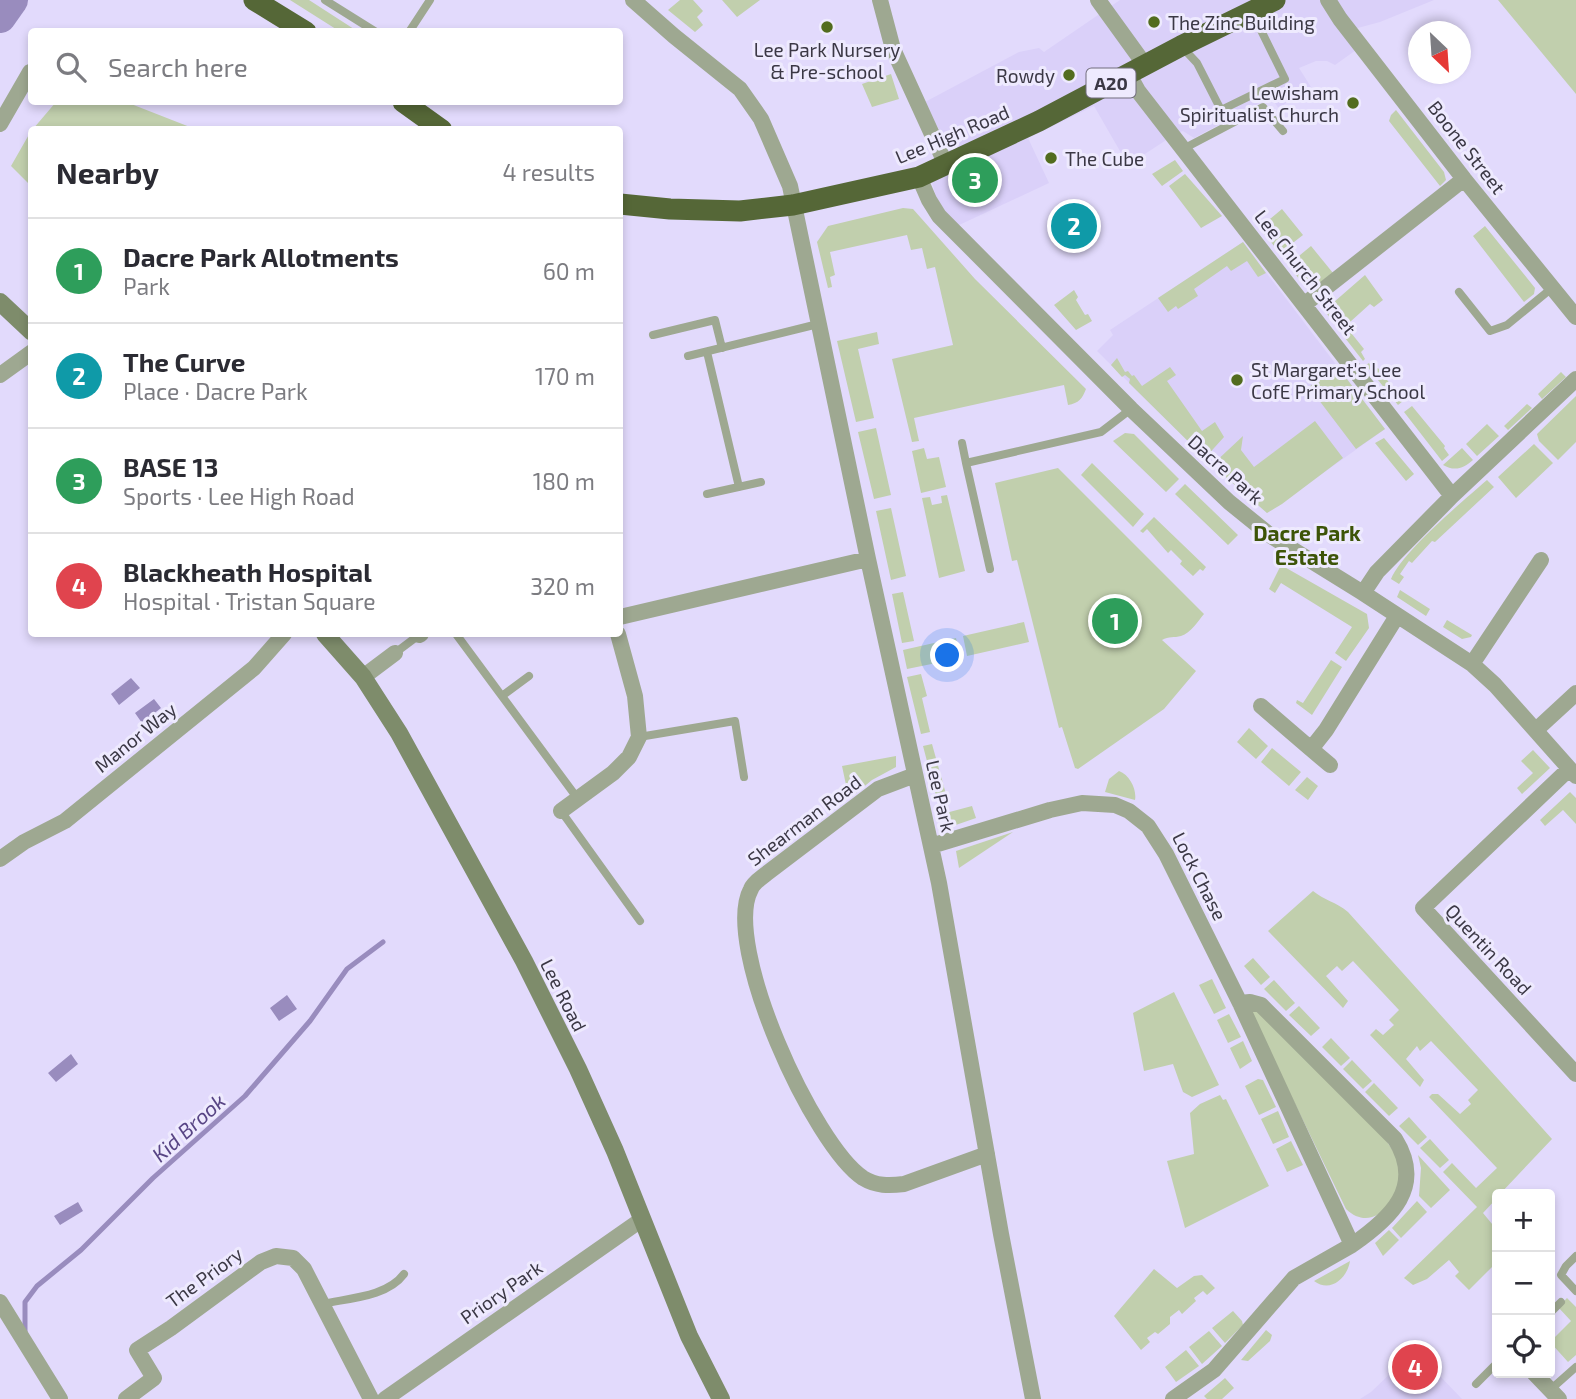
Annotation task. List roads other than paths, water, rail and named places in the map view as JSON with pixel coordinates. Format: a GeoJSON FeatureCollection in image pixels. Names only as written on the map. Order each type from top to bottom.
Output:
{"type":"FeatureCollection","features":[{"type":"Feature","properties":{"kind":"highway"},"geometry":{"type":"LineString","coordinates":[[254,0],[300,28]]}},
{"type":"Feature","properties":{"kind":"highway","name":"Lee High Road"},"geometry":{"type":"LineString","coordinates":[[623,204],[740,211],[793,205],[919,177],[1069,106],[1136,69],[1275,0]]}},
{"type":"Feature","properties":{"kind":"highway"},"geometry":{"type":"LineString","coordinates":[[407,105],[436,126]]}},
{"type":"Feature","properties":{"kind":"main road"},"geometry":{"type":"LineString","coordinates":[[0,302],[28,328]]}},
{"type":"Feature","properties":{"kind":"main road","name":"Lee Road"},"geometry":{"type":"LineString","coordinates":[[328,637],[363,677],[415,761],[528,970],[583,1080],[689,1336],[721,1399]]}},
{"type":"Feature","properties":{"kind":"street","name":"Lee Park"},"geometry":{"type":"LineString","coordinates":[[633,0],[740,89],[761,119],[790,186],[931,846],[1033,1399]]}},
{"type":"Feature","properties":{"kind":"street"},"geometry":{"type":"LineString","coordinates":[[880,0],[887,32],[901,70],[946,165]]}},
{"type":"Feature","properties":{"kind":"street","name":"Lee Church Street"},"geometry":{"type":"LineString","coordinates":[[1098,0],[1136,69],[1138,91],[1452,496]]}},
{"type":"Feature","properties":{"kind":"street","name":"Boone Street"},"geometry":{"type":"LineString","coordinates":[[1328,0],[1464,179],[1576,317]]}},
{"type":"Feature","properties":{"kind":"street"},"geometry":{"type":"LineString","coordinates":[[0,124],[28,75]]}},
{"type":"Feature","properties":{"kind":"street","name":"Dacre Park"},"geometry":{"type":"LineString","coordinates":[[919,177],[939,216],[1194,470],[1271,536],[1472,664],[1573,772]]}},
{"type":"Feature","properties":{"kind":"street"},"geometry":{"type":"LineString","coordinates":[[1305,304],[1464,179]]}},
{"type":"Feature","properties":{"kind":"street"},"geometry":{"type":"LineString","coordinates":[[0,375],[28,355]]}},
{"type":"Feature","properties":{"kind":"street"},"geometry":{"type":"LineString","coordinates":[[1363,593],[1377,572],[1452,496],[1576,379]]}},
{"type":"Feature","properties":{"kind":"street"},"geometry":{"type":"LineString","coordinates":[[623,616],[868,559]]}},
{"type":"Feature","properties":{"kind":"street"},"geometry":{"type":"LineString","coordinates":[[1472,664],[1541,560]]}},
{"type":"Feature","properties":{"kind":"street"},"geometry":{"type":"LineString","coordinates":[[1311,749],[1326,730],[1397,616]]}},
{"type":"Feature","properties":{"kind":"street","name":"Manor Way"},"geometry":{"type":"LineString","coordinates":[[0,859],[24,842],[65,821],[254,668],[281,637]]}},
{"type":"Feature","properties":{"kind":"street"},"geometry":{"type":"LineString","coordinates":[[561,811],[613,773],[629,757],[639,737],[635,696],[619,637]]}},
{"type":"Feature","properties":{"kind":"street"},"geometry":{"type":"LineString","coordinates":[[363,677],[395,653]]}},
{"type":"Feature","properties":{"kind":"street"},"geometry":{"type":"LineString","coordinates":[[1535,730],[1576,693]]}},
{"type":"Feature","properties":{"kind":"street"},"geometry":{"type":"LineString","coordinates":[[1261,706],[1330,765]]}},
{"type":"Feature","properties":{"kind":"street","name":"Quentin Road"},"geometry":{"type":"LineString","coordinates":[[1573,772],[1423,908],[1576,1074]]}},
{"type":"Feature","properties":{"kind":"street","name":"Shearman Road"},"geometry":{"type":"LineString","coordinates":[[915,775],[878,789],[751,888],[746,908],[749,951],[755,982],[796,1084],[854,1171],[877,1184],[890,1186],[904,1184],[987,1154]]}},
{"type":"Feature","properties":{"kind":"street","name":"Lock Chase"},"geometry":{"type":"LineString","coordinates":[[931,846],[1082,803],[1108,803],[1129,811],[1156,836],[1240,1003],[1352,1245]]}},
{"type":"Feature","properties":{"kind":"street"},"geometry":{"type":"LineString","coordinates":[[1173,1399],[1214,1370],[1294,1278],[1368,1234],[1400,1202],[1407,1183],[1408,1171],[1395,1139],[1261,1005],[1240,1003]]}},
{"type":"Feature","properties":{"kind":"street","name":"Priory Park"},"geometry":{"type":"LineString","coordinates":[[385,1399],[641,1220]]}},
{"type":"Feature","properties":{"kind":"street","name":"The Priory"},"geometry":{"type":"LineString","coordinates":[[126,1399],[154,1378],[136,1350],[171,1328],[261,1262],[276,1256],[293,1258],[304,1269],[371,1399]]}},
{"type":"Feature","properties":{"kind":"street"},"geometry":{"type":"LineString","coordinates":[[0,1302],[60,1399]]}},
{"type":"Feature","properties":{"kind":"street"},"geometry":{"type":"LineString","coordinates":[[1539,1378],[1554,1395]]}},
{"type":"Feature","properties":{"kind":"lane"},"geometry":{"type":"LineString","coordinates":[[325,0],[370,28]]}},
{"type":"Feature","properties":{"kind":"lane"},"geometry":{"type":"LineString","coordinates":[[412,28],[430,0]]}},
{"type":"Feature","properties":{"kind":"lane"},"geometry":{"type":"LineString","coordinates":[[1181,46],[1197,62],[1221,110],[1285,79],[1251,11]]}},
{"type":"Feature","properties":{"kind":"lane"},"geometry":{"type":"LineString","coordinates":[[1183,149],[1264,107],[1283,131]]}},
{"type":"Feature","properties":{"kind":"lane"},"geometry":{"type":"LineString","coordinates":[[1459,292],[1490,331],[1507,325],[1552,288]]}},
{"type":"Feature","properties":{"kind":"lane"},"geometry":{"type":"LineString","coordinates":[[653,335],[715,320],[722,348]]}},
{"type":"Feature","properties":{"kind":"lane"},"geometry":{"type":"LineString","coordinates":[[688,356],[818,324]]}},
{"type":"Feature","properties":{"kind":"lane"},"geometry":{"type":"LineString","coordinates":[[707,352],[739,486]]}},
{"type":"Feature","properties":{"kind":"lane"},"geometry":{"type":"LineString","coordinates":[[966,463],[1101,432],[1132,409]]}},
{"type":"Feature","properties":{"kind":"lane"},"geometry":{"type":"LineString","coordinates":[[962,443],[990,569]]}},
{"type":"Feature","properties":{"kind":"lane"},"geometry":{"type":"LineString","coordinates":[[707,494],[761,482]]}},
{"type":"Feature","properties":{"kind":"lane"},"geometry":{"type":"LineString","coordinates":[[395,653],[416,637]]}},
{"type":"Feature","properties":{"kind":"lane"},"geometry":{"type":"LineString","coordinates":[[458,637],[578,799]]}},
{"type":"Feature","properties":{"kind":"lane"},"geometry":{"type":"LineString","coordinates":[[502,696],[529,676]]}},
{"type":"Feature","properties":{"kind":"lane"},"geometry":{"type":"LineString","coordinates":[[639,737],[735,721],[744,777]]}},
{"type":"Feature","properties":{"kind":"lane"},"geometry":{"type":"LineString","coordinates":[[561,811],[640,921]]}},
{"type":"Feature","properties":{"kind":"lane"},"geometry":{"type":"LineString","coordinates":[[1576,1256],[1561,1275],[1576,1291]]}},
{"type":"Feature","properties":{"kind":"lane"},"geometry":{"type":"LineString","coordinates":[[322,1304],[386,1290],[397,1284],[404,1274]]}},
{"type":"Feature","properties":{"kind":"lane"},"geometry":{"type":"LineString","coordinates":[[1555,1307],[1561,1302]]}},
{"type":"Feature","properties":{"kind":"lane"},"geometry":{"type":"LineString","coordinates":[[1554,1395],[1576,1367]]}},
{"type":"Feature","properties":{"kind":"lane"},"geometry":{"type":"LineString","coordinates":[[1476,1384],[1492,1368]]}},
{"type":"Feature","properties":{"kind":"waterway"},"geometry":{"type":"LineString","coordinates":[[0,17],[12,0]]}},
{"type":"Feature","properties":{"kind":"waterway","name":"Kid Brook"},"geometry":{"type":"LineString","coordinates":[[25,1334],[25,1302],[37,1286],[81,1250],[153,1178],[245,1096],[310,1021],[347,969],[383,942]]}},
{"type":"Feature","properties":{"kind":"place","name":"The Zinc Building"},"geometry":{"type":"Point","coordinates":[1154,22]}},
{"type":"Feature","properties":{"kind":"place","name":"Lee Park Nursery & Pre-school"},"geometry":{"type":"Point","coordinates":[827,27]}},
{"type":"Feature","properties":{"kind":"place","name":"Rowdy"},"geometry":{"type":"Point","coordinates":[1069,75]}},
{"type":"Feature","properties":{"kind":"place","name":"Lewisham Spiritualist Church"},"geometry":{"type":"Point","coordinates":[1353,103]}},
{"type":"Feature","properties":{"kind":"place","name":"The Cube"},"geometry":{"type":"Point","coordinates":[1051,158]}},
{"type":"Feature","properties":{"kind":"place","name":"BASE 13"},"geometry":{"type":"Point","coordinates":[975,180]}},
{"type":"Feature","properties":{"kind":"place","name":"The Curve"},"geometry":{"type":"Point","coordinates":[1074,226]}},
{"type":"Feature","properties":{"kind":"place","name":"St Margaret's Lee CofE Primary School"},"geometry":{"type":"Point","coordinates":[1237,380]}},
{"type":"Feature","properties":{"kind":"place","name":"Dacre Park Allotments"},"geometry":{"type":"Point","coordinates":[1115,621]}},
{"type":"Feature","properties":{"kind":"place","name":"Blackheath Hospital"},"geometry":{"type":"Point","coordinates":[1415,1367]}},
{"type":"Feature","properties":{"kind":"district","name":"Dacre Park Estate"},"geometry":{"type":"Point","coordinates":[1307,544]}}]}
